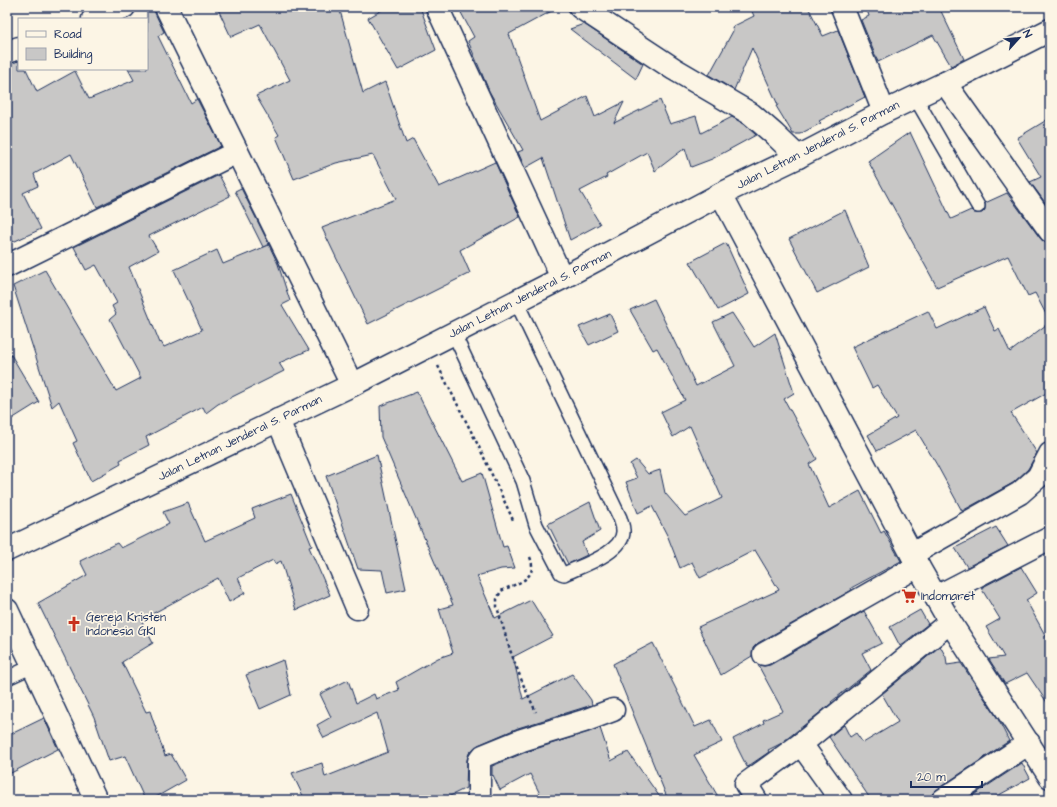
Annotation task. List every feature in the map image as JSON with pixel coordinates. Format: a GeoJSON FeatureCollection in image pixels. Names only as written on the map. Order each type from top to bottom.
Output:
{"type":"FeatureCollection","features":[{"type":"Feature","properties":{"kind":"street"},"geometry":{"type":"LineString","coordinates":[[96,18],[124,7]]}},
{"type":"Feature","properties":{"kind":"street"},"geometry":{"type":"LineString","coordinates":[[166,7],[352,385]]}},
{"type":"Feature","properties":{"kind":"street"},"geometry":{"type":"LineString","coordinates":[[437,7],[562,278]]}},
{"type":"Feature","properties":{"kind":"street"},"geometry":{"type":"LineString","coordinates":[[580,7],[674,69],[751,114],[798,158]]}},
{"type":"Feature","properties":{"kind":"street"},"geometry":{"type":"LineString","coordinates":[[842,7],[884,112]]}},
{"type":"Feature","properties":{"kind":"street","name":"Jalan Letnan Jenderal S. Parman"},"geometry":{"type":"LineString","coordinates":[[7,550],[352,385],[454,334],[721,194],[798,158],[884,112],[1050,30]]}},
{"type":"Feature","properties":{"kind":"street"},"geometry":{"type":"LineString","coordinates":[[7,52],[18,48]]}},
{"type":"Feature","properties":{"kind":"street"},"geometry":{"type":"LineString","coordinates":[[945,83],[1050,231]]}},
{"type":"Feature","properties":{"kind":"street"},"geometry":{"type":"LineString","coordinates":[[8,264],[237,152]]}},
{"type":"Feature","properties":{"kind":"street"},"geometry":{"type":"LineString","coordinates":[[721,194],[915,560],[950,622],[1050,777]]}},
{"type":"Feature","properties":{"kind":"street"},"geometry":{"type":"LineString","coordinates":[[278,420],[357,608]]}},
{"type":"Feature","properties":{"kind":"street"},"geometry":{"type":"LineString","coordinates":[[764,654],[1020,493],[1038,477],[1050,454]]}},
{"type":"Feature","properties":{"kind":"street"},"geometry":{"type":"LineString","coordinates":[[936,597],[1050,538]]}},
{"type":"Feature","properties":{"kind":"street"},"geometry":{"type":"LineString","coordinates":[[7,610],[96,800]]}},
{"type":"Feature","properties":{"kind":"street"},"geometry":{"type":"LineString","coordinates":[[756,800],[746,784],[801,744],[950,622]]}},
{"type":"Feature","properties":{"kind":"street"},"geometry":{"type":"LineString","coordinates":[[479,800],[479,761],[483,756],[613,710]]}},
{"type":"Feature","properties":{"kind":"street"},"geometry":{"type":"LineString","coordinates":[[943,800],[1029,743]]}},
{"type":"Feature","properties":{"kind":"street"},"geometry":{"type":"LineString","coordinates":[[801,744],[841,800]]}},
{"type":"Feature","properties":{"kind":"lane"},"geometry":{"type":"LineString","coordinates":[[915,97],[978,206]]}},
{"type":"Feature","properties":{"kind":"lane"},"geometry":{"type":"LineString","coordinates":[[454,334],[523,481],[536,525],[561,573],[564,574],[602,556],[615,549],[622,538],[623,530],[620,518],[516,301]]}},
{"type":"Feature","properties":{"kind":"lane"},"geometry":{"type":"LineString","coordinates":[[7,678],[33,666]]}},
{"type":"Feature","properties":{"kind":"path"},"geometry":{"type":"LineString","coordinates":[[428,346],[480,449],[514,523]]}},
{"type":"Feature","properties":{"kind":"path"},"geometry":{"type":"LineString","coordinates":[[529,555],[532,562],[531,572],[527,579],[500,592],[497,599],[497,607],[510,650],[523,684],[545,733]]}},
{"type":"Feature","properties":{"kind":"building"},"geometry":{"type":"Polygon","coordinates":[[[147,7],[154,7],[155,13],[164,32],[158,36],[191,103],[197,99],[221,146],[97,207],[71,154],[34,174],[38,186],[23,193],[41,229],[13,242],[7,230],[7,64],[18,61],[18,70],[26,70],[37,92],[75,71],[89,99],[134,80],[129,70],[148,70],[147,7]]]}},
{"type":"Feature","properties":{"kind":"building"},"geometry":{"type":"Polygon","coordinates":[[[217,7],[339,7],[363,93],[385,82],[406,143],[413,139],[439,187],[495,162],[520,217],[460,250],[470,273],[368,324],[322,228],[396,199],[373,155],[336,163],[294,179],[276,137],[279,135],[256,96],[290,80],[260,24],[231,37],[217,7]]]}},
{"type":"Feature","properties":{"kind":"building"},"geometry":{"type":"Polygon","coordinates":[[[387,7],[420,7],[436,50],[398,70],[368,18],[387,7]]]}},
{"type":"Feature","properties":{"kind":"building"},"geometry":{"type":"Polygon","coordinates":[[[458,7],[559,7],[509,34],[540,121],[587,96],[595,117],[624,102],[614,123],[660,100],[670,124],[696,116],[701,133],[732,117],[744,124],[756,135],[712,159],[691,167],[685,148],[655,171],[647,152],[606,175],[607,177],[580,191],[600,224],[570,240],[543,158],[525,168],[518,152],[523,150],[489,91],[468,41],[474,37],[458,7]]]}},
{"type":"Feature","properties":{"kind":"building"},"geometry":{"type":"Polygon","coordinates":[[[750,7],[808,7],[823,36],[838,30],[865,97],[819,121],[821,123],[800,134],[793,134],[776,106],[778,105],[752,48],[734,90],[709,75],[733,31],[732,27],[754,16],[750,7]]]}},
{"type":"Feature","properties":{"kind":"building"},"geometry":{"type":"Polygon","coordinates":[[[866,7],[939,7],[964,59],[951,66],[933,35],[878,62],[861,20],[869,16],[866,7]]]}},
{"type":"Feature","properties":{"kind":"building"},"geometry":{"type":"Polygon","coordinates":[[[584,24],[643,64],[636,79],[570,29],[584,24]]]}},
{"type":"Feature","properties":{"kind":"building"},"geometry":{"type":"Polygon","coordinates":[[[1050,118],[1050,209],[1030,182],[1041,177],[1017,138],[1050,118]]]}},
{"type":"Feature","properties":{"kind":"building"},"geometry":{"type":"Polygon","coordinates":[[[910,132],[951,219],[971,210],[974,213],[982,213],[985,210],[985,203],[1007,193],[1040,238],[1044,242],[1050,243],[1050,322],[1035,293],[1028,296],[1008,256],[937,287],[868,161],[910,132]]]}},
{"type":"Feature","properties":{"kind":"building"},"geometry":{"type":"Polygon","coordinates":[[[219,175],[230,196],[149,236],[158,251],[129,267],[160,343],[161,342],[164,347],[202,330],[174,270],[217,250],[223,264],[269,245],[278,264],[290,301],[282,305],[309,350],[279,363],[284,371],[218,404],[206,413],[203,407],[146,437],[149,445],[120,460],[121,464],[91,481],[73,443],[77,441],[59,401],[52,407],[13,286],[45,270],[116,391],[141,378],[110,319],[116,314],[112,306],[117,303],[96,265],[86,270],[74,247],[219,175]]]}},
{"type":"Feature","properties":{"kind":"building"},"geometry":{"type":"Polygon","coordinates":[[[241,188],[269,244],[263,247],[235,191],[241,188]]]}},
{"type":"Feature","properties":{"kind":"building"},"geometry":{"type":"Polygon","coordinates":[[[845,210],[869,267],[817,293],[789,239],[845,210]]]}},
{"type":"Feature","properties":{"kind":"building"},"geometry":{"type":"Polygon","coordinates":[[[726,243],[749,294],[718,310],[690,262],[726,243]]]}},
{"type":"Feature","properties":{"kind":"building"},"geometry":{"type":"Polygon","coordinates":[[[654,299],[696,386],[735,366],[713,322],[732,313],[754,347],[775,333],[794,393],[784,399],[817,459],[809,464],[829,508],[860,491],[881,533],[884,531],[901,561],[851,588],[852,590],[758,643],[753,648],[752,656],[721,675],[698,627],[779,590],[755,550],[700,578],[692,562],[680,568],[668,537],[652,506],[638,513],[626,482],[637,478],[630,464],[636,460],[648,474],[660,470],[665,493],[685,516],[722,498],[690,426],[673,437],[661,412],[685,400],[657,348],[653,350],[630,310],[654,299]]]}},
{"type":"Feature","properties":{"kind":"building"},"geometry":{"type":"Polygon","coordinates":[[[984,307],[995,331],[999,329],[1010,352],[1050,322],[1050,391],[1011,413],[1037,453],[1028,469],[1013,483],[962,511],[916,430],[877,451],[868,435],[897,418],[877,385],[872,388],[852,347],[928,311],[937,329],[984,307]]]}},
{"type":"Feature","properties":{"kind":"building"},"geometry":{"type":"Polygon","coordinates":[[[610,314],[618,331],[589,345],[579,327],[610,314]]]}},
{"type":"Feature","properties":{"kind":"building"},"geometry":{"type":"Polygon","coordinates":[[[7,348],[39,402],[7,422],[7,348]]]}},
{"type":"Feature","properties":{"kind":"building"},"geometry":{"type":"Polygon","coordinates":[[[417,392],[462,481],[482,473],[503,547],[507,546],[515,568],[501,569],[477,576],[495,618],[531,600],[553,636],[513,657],[523,699],[572,674],[591,700],[592,705],[518,728],[478,745],[469,753],[467,760],[466,788],[442,800],[305,800],[292,773],[322,763],[325,777],[388,752],[377,713],[324,738],[317,725],[331,717],[320,694],[348,680],[356,703],[374,694],[376,699],[399,690],[396,682],[438,658],[453,653],[439,609],[453,605],[381,437],[380,406],[417,392]]]}},
{"type":"Feature","properties":{"kind":"building"},"geometry":{"type":"Polygon","coordinates":[[[377,455],[406,589],[387,593],[382,570],[358,569],[326,476],[377,455]]]}},
{"type":"Feature","properties":{"kind":"building"},"geometry":{"type":"Polygon","coordinates":[[[291,494],[312,546],[309,547],[330,595],[296,610],[281,561],[275,564],[273,560],[238,578],[245,593],[229,602],[218,578],[141,620],[153,643],[122,662],[146,712],[150,711],[165,756],[171,754],[186,780],[151,800],[145,800],[125,756],[109,761],[94,717],[38,603],[87,575],[80,561],[117,543],[121,548],[169,524],[163,512],[188,503],[205,541],[255,518],[252,509],[291,494]]]}},
{"type":"Feature","properties":{"kind":"building"},"geometry":{"type":"Polygon","coordinates":[[[590,502],[600,531],[582,542],[587,555],[568,564],[548,524],[590,502]]]}},
{"type":"Feature","properties":{"kind":"building"},"geometry":{"type":"Polygon","coordinates":[[[996,527],[1008,546],[967,567],[955,548],[996,527]]]}},
{"type":"Feature","properties":{"kind":"building"},"geometry":{"type":"Polygon","coordinates":[[[1021,567],[1037,593],[1026,600],[1050,644],[1050,707],[1027,673],[1005,684],[989,659],[1004,657],[986,627],[1000,619],[981,588],[1021,567]]]}},
{"type":"Feature","properties":{"kind":"building"},"geometry":{"type":"Polygon","coordinates":[[[920,610],[928,624],[900,646],[890,627],[920,610]]]}},
{"type":"Feature","properties":{"kind":"building"},"geometry":{"type":"Polygon","coordinates":[[[864,611],[882,643],[862,653],[871,670],[793,734],[780,744],[768,750],[769,752],[747,767],[733,739],[764,723],[763,720],[783,711],[758,665],[770,665],[864,611]]]}},
{"type":"Feature","properties":{"kind":"building"},"geometry":{"type":"Polygon","coordinates":[[[653,643],[695,727],[711,720],[722,742],[694,755],[720,800],[668,800],[613,664],[653,643]]]}},
{"type":"Feature","properties":{"kind":"building"},"geometry":{"type":"Polygon","coordinates":[[[940,646],[946,657],[947,665],[961,663],[998,719],[1009,741],[936,790],[932,794],[931,800],[871,800],[829,737],[844,725],[850,737],[856,733],[863,743],[898,722],[882,694],[913,670],[940,646]]]}},
{"type":"Feature","properties":{"kind":"building"},"geometry":{"type":"Polygon","coordinates":[[[283,660],[291,695],[260,709],[246,675],[283,660]]]}},
{"type":"Feature","properties":{"kind":"building"},"geometry":{"type":"Polygon","coordinates":[[[44,718],[58,749],[7,775],[7,736],[44,718]]]}},
{"type":"Feature","properties":{"kind":"building"},"geometry":{"type":"Polygon","coordinates":[[[600,728],[611,761],[628,752],[662,800],[631,800],[627,792],[612,800],[543,800],[530,774],[500,790],[493,775],[492,776],[492,766],[526,752],[600,728]]]}},
{"type":"Feature","properties":{"kind":"building"},"geometry":{"type":"Polygon","coordinates":[[[1022,763],[1030,778],[990,800],[966,800],[1022,763]]]}},
{"type":"Feature","properties":{"kind":"place","name":"Indomaret"},"geometry":{"type":"Point","coordinates":[909,596]}},
{"type":"Feature","properties":{"kind":"place","name":"Gereja Kristen Indonesia GKI"},"geometry":{"type":"Point","coordinates":[74,624]}}]}
